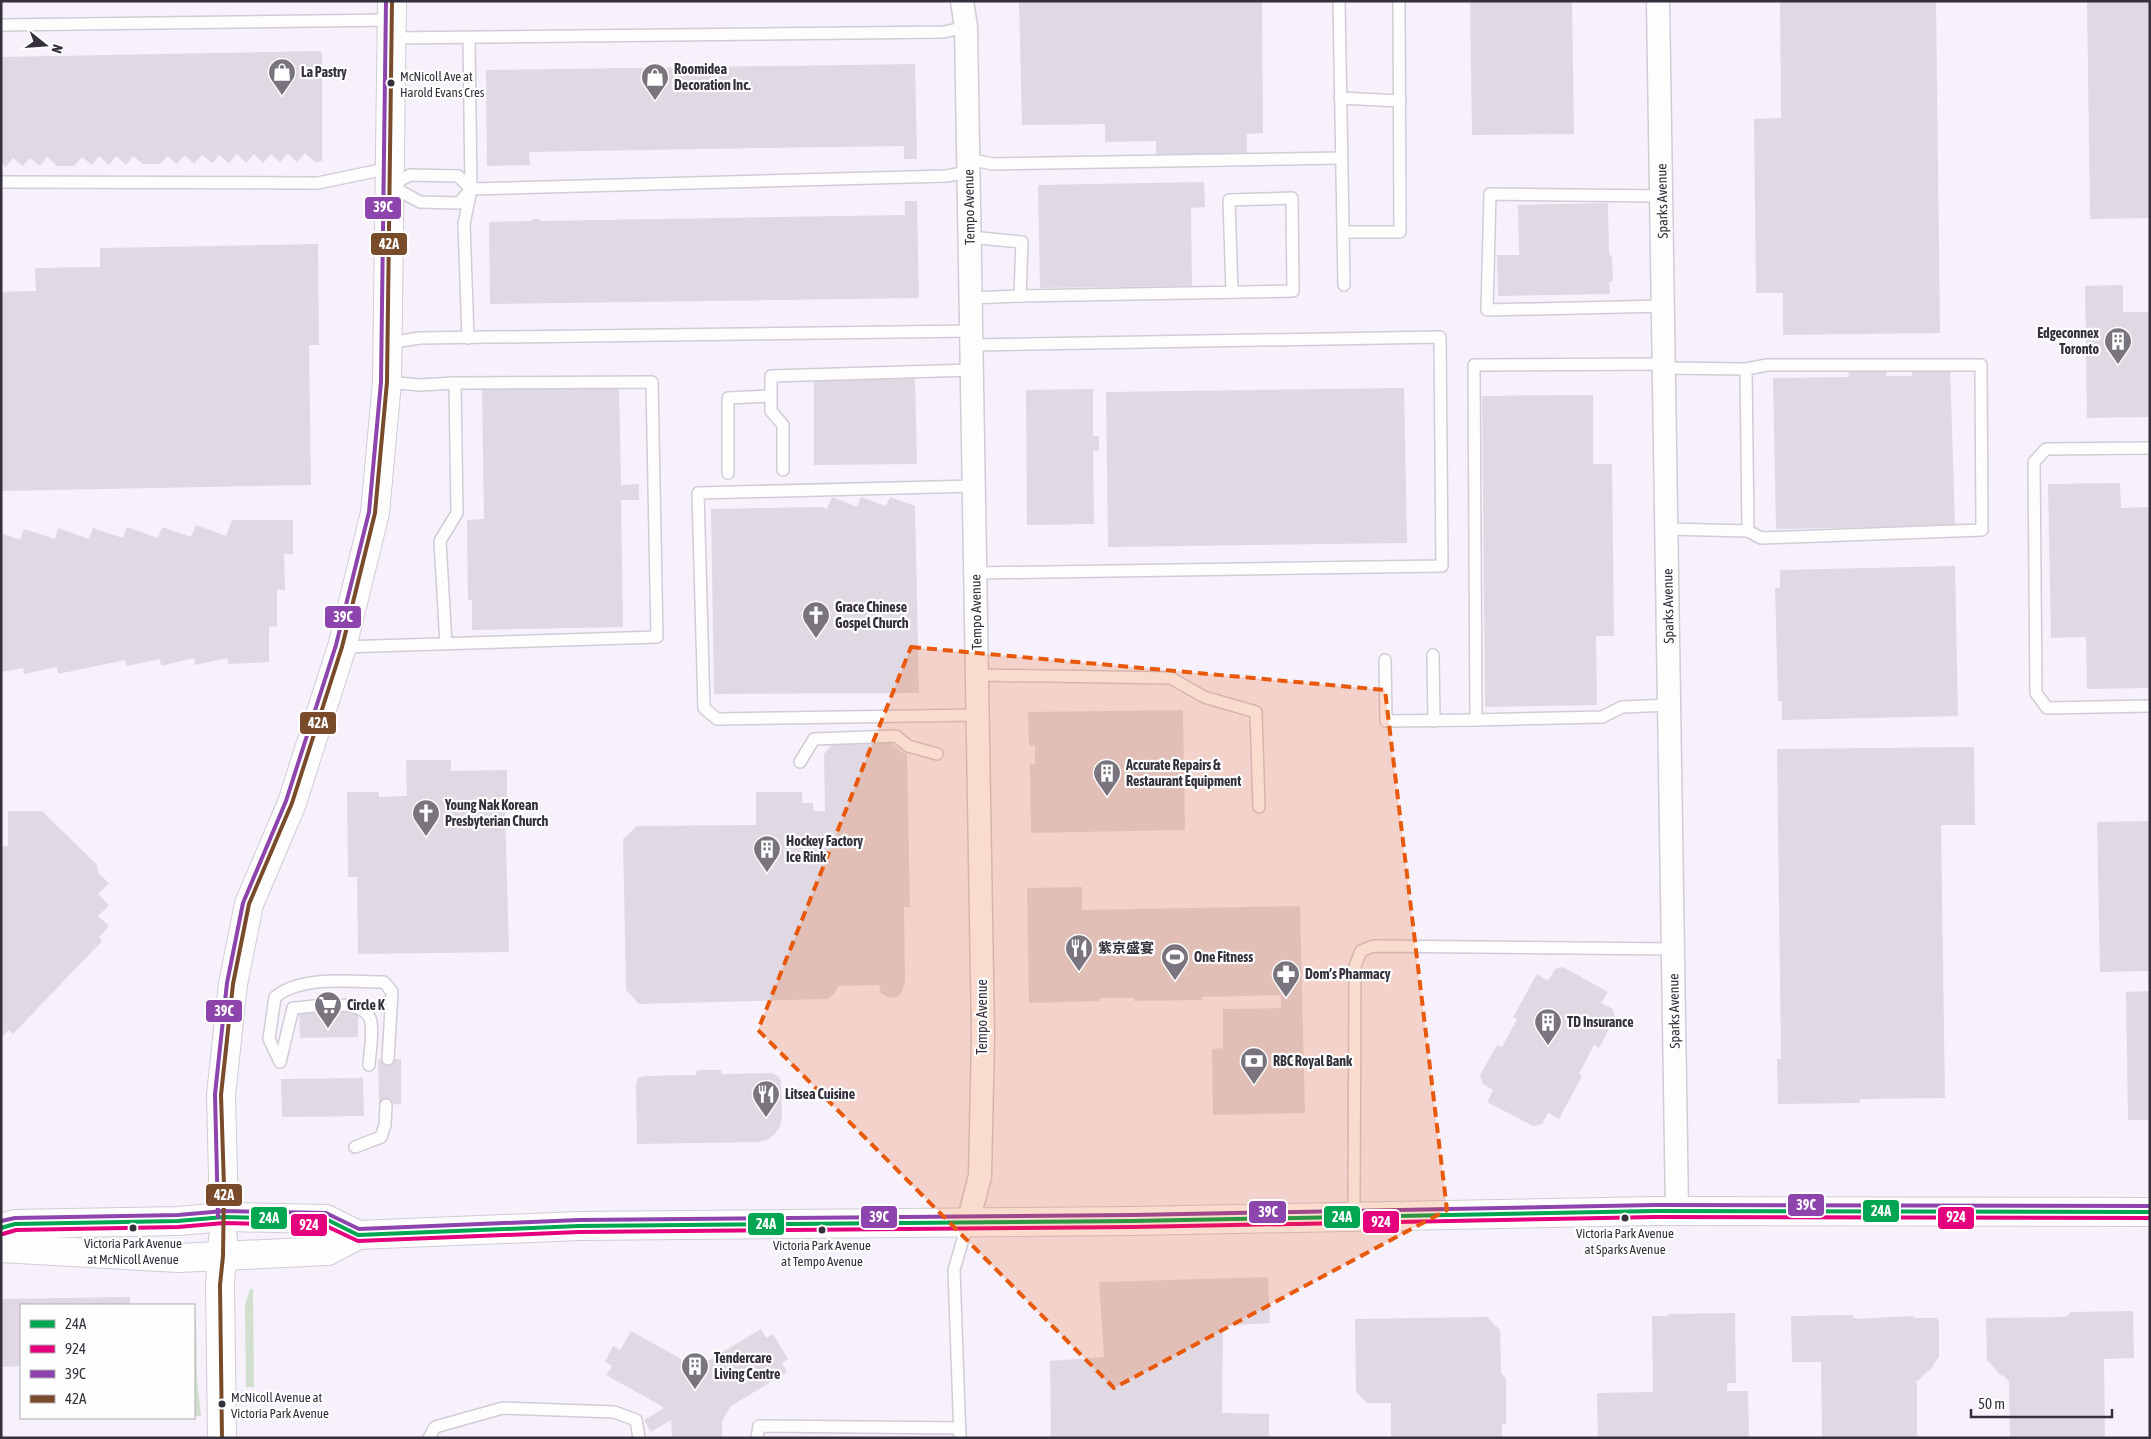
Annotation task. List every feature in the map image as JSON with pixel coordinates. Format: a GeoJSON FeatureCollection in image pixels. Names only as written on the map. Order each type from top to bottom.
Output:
{"type":"FeatureCollection","features":[{"type":"Feature","properties":{"kind":"main road"},"geometry":{"type":"LineString","coordinates":[[222,1438],[220,1286],[224,1216],[220,1095],[233,984],[249,904],[292,803],[342,647],[375,513],[387,382],[392,20]]}},
{"type":"Feature","properties":{"kind":"main road"},"geometry":{"type":"LineString","coordinates":[[1,1248],[178,1258],[328,1251],[358,1235],[579,1226],[1354,1217],[1677,1211],[2150,1212]]}},
{"type":"Feature","properties":{"kind":"main road"},"geometry":{"type":"LineString","coordinates":[[1,1228],[15,1224],[178,1221],[224,1216],[326,1218],[358,1235]]}},
{"type":"Feature","properties":{"kind":"street","name":"Tempo Avenue"},"geometry":{"type":"LineString","coordinates":[[962,1],[966,28],[983,1036],[980,1176],[968,1222]]}},
{"type":"Feature","properties":{"kind":"street","name":"Sparks Avenue"},"geometry":{"type":"LineString","coordinates":[[1658,1],[1664,366],[1676,529],[1670,705],[1677,1211]]}},
{"type":"Feature","properties":{"kind":"lane"},"geometry":{"type":"LineString","coordinates":[[1339,1],[1344,284]]}},
{"type":"Feature","properties":{"kind":"lane"},"geometry":{"type":"LineString","coordinates":[[1343,232],[1400,232],[1400,1]]}},
{"type":"Feature","properties":{"kind":"lane"},"geometry":{"type":"LineString","coordinates":[[1,25],[392,20],[469,38],[944,32],[966,28]]}},
{"type":"Feature","properties":{"kind":"lane"},"geometry":{"type":"LineString","coordinates":[[468,338],[464,224],[471,189],[469,38]]}},
{"type":"Feature","properties":{"kind":"lane"},"geometry":{"type":"LineString","coordinates":[[1340,98],[1400,101]]}},
{"type":"Feature","properties":{"kind":"lane"},"geometry":{"type":"LineString","coordinates":[[1,182],[318,184],[410,175],[458,176],[471,189],[946,176],[968,165],[993,164],[1341,158]]}},
{"type":"Feature","properties":{"kind":"lane"},"geometry":{"type":"LineString","coordinates":[[390,177],[420,202],[459,203],[471,189]]}},
{"type":"Feature","properties":{"kind":"lane"},"geometry":{"type":"LineString","coordinates":[[1662,196],[1490,194],[1487,310],[1663,306]]}},
{"type":"Feature","properties":{"kind":"lane"},"geometry":{"type":"LineString","coordinates":[[970,298],[1293,291],[1292,198],[1229,200],[1232,292]]}},
{"type":"Feature","properties":{"kind":"lane"},"geometry":{"type":"LineString","coordinates":[[969,237],[1022,242],[1020,296]]}},
{"type":"Feature","properties":{"kind":"lane"},"geometry":{"type":"LineString","coordinates":[[388,343],[420,338],[1440,337],[1442,566],[975,573]]}},
{"type":"Feature","properties":{"kind":"lane"},"geometry":{"type":"LineString","coordinates":[[1476,720],[1474,365],[1664,366],[1746,369],[1767,366],[1981,365],[1982,530],[1761,538],[1748,531],[1676,529]]}},
{"type":"Feature","properties":{"kind":"lane"},"geometry":{"type":"LineString","coordinates":[[1746,369],[1748,531]]}},
{"type":"Feature","properties":{"kind":"lane"},"geometry":{"type":"LineString","coordinates":[[784,470],[783,426],[771,411],[771,376],[972,370]]}},
{"type":"Feature","properties":{"kind":"lane"},"geometry":{"type":"LineString","coordinates":[[342,647],[657,637],[652,382],[455,383],[420,386],[387,382]]}},
{"type":"Feature","properties":{"kind":"lane"},"geometry":{"type":"LineString","coordinates":[[446,644],[440,541],[457,513],[455,383]]}},
{"type":"Feature","properties":{"kind":"lane"},"geometry":{"type":"LineString","coordinates":[[728,473],[728,398],[771,396]]}},
{"type":"Feature","properties":{"kind":"lane"},"geometry":{"type":"LineString","coordinates":[[2150,448],[2046,449],[2034,462],[2036,693],[2047,708],[2150,706]]}},
{"type":"Feature","properties":{"kind":"lane"},"geometry":{"type":"LineString","coordinates":[[974,486],[698,493],[704,708],[717,719],[977,715]]}},
{"type":"Feature","properties":{"kind":"lane"},"geometry":{"type":"LineString","coordinates":[[1433,655],[1434,721]]}},
{"type":"Feature","properties":{"kind":"lane"},"geometry":{"type":"LineString","coordinates":[[1385,660],[1386,721],[1602,717],[1622,707],[1670,705]]}},
{"type":"Feature","properties":{"kind":"lane"},"geometry":{"type":"LineString","coordinates":[[977,675],[1171,678],[1204,697],[1256,712],[1259,807]]}},
{"type":"Feature","properties":{"kind":"lane"},"geometry":{"type":"LineString","coordinates":[[800,762],[814,739],[826,738],[896,736],[908,746],[938,754]]}},
{"type":"Feature","properties":{"kind":"lane"},"geometry":{"type":"LineString","coordinates":[[1354,1217],[1355,966],[1360,951],[1374,946],[1673,949]]}},
{"type":"Feature","properties":{"kind":"lane"},"geometry":{"type":"LineString","coordinates":[[370,1065],[371,1021],[365,1010],[354,1005],[293,1008],[280,1062],[269,1039],[275,997],[284,990],[303,983],[384,982],[392,992],[388,1059]]}},
{"type":"Feature","properties":{"kind":"lane"},"geometry":{"type":"LineString","coordinates":[[355,1147],[381,1137],[385,1125],[386,1104]]}},
{"type":"Feature","properties":{"kind":"lane"},"geometry":{"type":"LineString","coordinates":[[758,1438],[759,1426],[960,1433],[954,1270],[968,1222]]}},
{"type":"Feature","properties":{"kind":"lane"},"geometry":{"type":"LineString","coordinates":[[430,1438],[434,1427],[503,1408],[614,1412],[636,1420],[639,1438]]}},
{"type":"Feature","properties":{"kind":"highlighted area"},"geometry":{"type":"Polygon","coordinates":[[[911,647],[1385,690],[1447,1210],[1114,1388],[758,1030],[911,647]]]}},
{"type":"Feature","properties":{"kind":"green space"},"geometry":{"type":"Polygon","coordinates":[[[250,1289],[253,1289],[254,1387],[246,1387],[245,1305],[250,1289]]]}},
{"type":"Feature","properties":{"kind":"green space"},"geometry":{"type":"Polygon","coordinates":[[[195,1320],[197,1378],[201,1416],[195,1416],[195,1320]]]}},
{"type":"Feature","properties":{"kind":"building"},"geometry":{"type":"Polygon","coordinates":[[[1019,1],[1262,1],[1263,133],[1247,134],[1247,154],[1156,156],[1156,141],[1105,142],[1105,124],[1022,125],[1019,1]]]}},
{"type":"Feature","properties":{"kind":"building"},"geometry":{"type":"Polygon","coordinates":[[[1470,1],[1572,1],[1574,134],[1472,135],[1470,1]]]}},
{"type":"Feature","properties":{"kind":"building"},"geometry":{"type":"Polygon","coordinates":[[[1780,1],[1936,1],[1940,333],[1783,335],[1783,293],[1756,293],[1754,119],[1781,118],[1780,1]]]}},
{"type":"Feature","properties":{"kind":"building"},"geometry":{"type":"Polygon","coordinates":[[[2087,1],[2150,1],[2150,218],[2090,219],[2087,1]]]}},
{"type":"Feature","properties":{"kind":"building"},"geometry":{"type":"Polygon","coordinates":[[[322,52],[322,161],[315,162],[305,153],[297,162],[288,154],[280,162],[271,154],[263,163],[254,154],[246,163],[237,154],[229,163],[219,155],[212,163],[202,155],[194,164],[185,155],[177,164],[167,156],[160,164],[143,164],[133,156],[126,165],[116,156],[109,165],[99,156],[92,165],[82,157],[74,166],[57,166],[47,157],[40,166],[30,158],[23,166],[13,158],[6,167],[1,163],[1,57],[322,52]]]}},
{"type":"Feature","properties":{"kind":"building"},"geometry":{"type":"Polygon","coordinates":[[[915,64],[917,159],[904,159],[904,146],[762,148],[529,152],[530,165],[487,166],[486,70],[915,64]]]}},
{"type":"Feature","properties":{"kind":"building"},"geometry":{"type":"Polygon","coordinates":[[[1204,182],[1205,207],[1191,208],[1192,286],[1040,288],[1038,185],[1204,182]]]}},
{"type":"Feature","properties":{"kind":"building"},"geometry":{"type":"Polygon","coordinates":[[[905,201],[917,201],[919,298],[490,304],[489,222],[532,221],[531,219],[540,219],[540,221],[905,215],[905,201]]]}},
{"type":"Feature","properties":{"kind":"building"},"geometry":{"type":"Polygon","coordinates":[[[1608,203],[1609,254],[1612,257],[1613,280],[1609,283],[1610,294],[1498,296],[1497,255],[1519,255],[1518,205],[1608,203]]]}},
{"type":"Feature","properties":{"kind":"building"},"geometry":{"type":"Polygon","coordinates":[[[318,244],[319,345],[309,345],[311,485],[1,491],[1,292],[36,291],[35,268],[100,267],[100,248],[318,244]]]}},
{"type":"Feature","properties":{"kind":"building","name":"Edgeconnex Toronto"},"geometry":{"type":"Polygon","coordinates":[[[2123,285],[2123,312],[2150,312],[2150,417],[2087,418],[2085,286],[2123,285]]]}},
{"type":"Feature","properties":{"kind":"building"},"geometry":{"type":"Polygon","coordinates":[[[1886,366],[1886,376],[1912,376],[1912,367],[1950,366],[1955,526],[1776,529],[1773,378],[1849,377],[1848,367],[1886,366]]]}},
{"type":"Feature","properties":{"kind":"building"},"geometry":{"type":"Polygon","coordinates":[[[915,377],[917,464],[814,465],[814,378],[915,377]]]}},
{"type":"Feature","properties":{"kind":"building"},"geometry":{"type":"Polygon","coordinates":[[[619,386],[621,485],[639,484],[639,500],[621,500],[623,627],[472,630],[472,600],[468,600],[467,520],[484,519],[482,388],[619,386]]]}},
{"type":"Feature","properties":{"kind":"building"},"geometry":{"type":"Polygon","coordinates":[[[1404,388],[1407,543],[1108,547],[1106,392],[1404,388]]]}},
{"type":"Feature","properties":{"kind":"building"},"geometry":{"type":"Polygon","coordinates":[[[1093,389],[1093,436],[1099,436],[1099,451],[1093,451],[1094,524],[1027,525],[1026,390],[1093,389]]]}},
{"type":"Feature","properties":{"kind":"building"},"geometry":{"type":"Polygon","coordinates":[[[1593,395],[1593,464],[1612,464],[1614,636],[1596,636],[1597,705],[1485,707],[1482,396],[1593,395]]]}},
{"type":"Feature","properties":{"kind":"building"},"geometry":{"type":"Polygon","coordinates":[[[2120,483],[2121,508],[2150,507],[2150,688],[2087,689],[2086,637],[2051,638],[2048,484],[2120,483]]]}},
{"type":"Feature","properties":{"kind":"building","name":"Grace Chinese Gospel Church"},"geometry":{"type":"Polygon","coordinates":[[[832,497],[857,507],[861,497],[886,506],[890,497],[915,506],[919,693],[714,694],[711,509],[822,507],[827,509],[832,497]]]}},
{"type":"Feature","properties":{"kind":"building"},"geometry":{"type":"Polygon","coordinates":[[[232,520],[293,520],[293,554],[284,554],[285,590],[277,590],[277,626],[269,627],[269,662],[228,664],[228,658],[195,665],[194,658],[161,666],[160,659],[127,666],[125,660],[58,674],[57,667],[24,674],[23,668],[1,672],[1,533],[20,540],[24,529],[55,539],[58,528],[89,539],[93,528],[123,538],[127,527],[158,538],[162,527],[191,537],[196,525],[226,536],[232,520]]]}},
{"type":"Feature","properties":{"kind":"building"},"geometry":{"type":"Polygon","coordinates":[[[1955,566],[1958,716],[1782,720],[1782,701],[1778,701],[1775,588],[1780,588],[1780,570],[1955,566]]]}},
{"type":"Feature","properties":{"kind":"building","name":"Accurate Repairs & Restaurant Equipment"},"geometry":{"type":"Polygon","coordinates":[[[1183,710],[1185,830],[1031,833],[1030,764],[1035,764],[1035,746],[1029,746],[1028,712],[1183,710]]]}},
{"type":"Feature","properties":{"kind":"building","name":"Hockey Factory Ice Rink"},"geometry":{"type":"Polygon","coordinates":[[[888,740],[903,753],[907,753],[910,907],[904,907],[905,984],[900,995],[895,998],[887,997],[881,993],[879,985],[838,986],[835,993],[828,999],[639,1004],[626,990],[623,839],[637,826],[756,825],[756,792],[802,792],[802,803],[813,803],[813,811],[825,811],[824,754],[834,742],[888,740]]]}},
{"type":"Feature","properties":{"kind":"building"},"geometry":{"type":"Polygon","coordinates":[[[1974,747],[1975,825],[1941,825],[1945,1098],[1860,1099],[1860,1103],[1778,1104],[1777,1059],[1781,1059],[1777,749],[1974,747]]]}},
{"type":"Feature","properties":{"kind":"building","name":"Young Nak Korean Presbyterian Church"},"geometry":{"type":"Polygon","coordinates":[[[406,760],[451,760],[451,771],[507,770],[507,806],[505,806],[509,952],[358,954],[357,877],[348,877],[347,792],[379,792],[379,797],[407,796],[406,760]]]}},
{"type":"Feature","properties":{"kind":"building"},"geometry":{"type":"Polygon","coordinates":[[[8,811],[42,811],[97,865],[98,873],[109,883],[98,894],[109,905],[98,916],[109,926],[99,937],[102,941],[13,1034],[9,1030],[1,1038],[1,846],[8,846],[8,811]]]}},
{"type":"Feature","properties":{"kind":"building"},"geometry":{"type":"Polygon","coordinates":[[[2150,821],[2150,971],[2100,972],[2097,822],[2150,821]]]}},
{"type":"Feature","properties":{"kind":"building"},"geometry":{"type":"Polygon","coordinates":[[[1082,887],[1082,910],[1300,906],[1305,1113],[1213,1115],[1212,1049],[1223,1048],[1223,1009],[1281,1008],[1281,995],[1202,997],[1202,1000],[1134,1001],[1134,998],[1100,998],[1100,1001],[1029,1003],[1027,888],[1082,887]]]}},
{"type":"Feature","properties":{"kind":"building","name":"TD Insurance"},"geometry":{"type":"Polygon","coordinates":[[[1563,967],[1608,992],[1601,1003],[1613,1009],[1615,1017],[1599,1048],[1594,1045],[1579,1074],[1582,1076],[1559,1119],[1548,1113],[1542,1124],[1533,1126],[1487,1102],[1493,1090],[1483,1084],[1480,1075],[1497,1045],[1502,1047],[1517,1019],[1513,1017],[1537,974],[1548,981],[1555,969],[1563,967]]]}},
{"type":"Feature","properties":{"kind":"building"},"geometry":{"type":"Polygon","coordinates":[[[2150,991],[2150,1120],[2128,1120],[2126,992],[2150,991]]]}},
{"type":"Feature","properties":{"kind":"building"},"geometry":{"type":"Polygon","coordinates":[[[299,1009],[358,1009],[358,1037],[300,1038],[299,1009]]]}},
{"type":"Feature","properties":{"kind":"building"},"geometry":{"type":"Polygon","coordinates":[[[378,1059],[401,1059],[401,1104],[379,1105],[378,1059]]]}},
{"type":"Feature","properties":{"kind":"building"},"geometry":{"type":"Polygon","coordinates":[[[721,1070],[721,1074],[772,1073],[779,1077],[781,1082],[782,1117],[780,1126],[775,1134],[769,1139],[759,1142],[637,1144],[636,1084],[638,1078],[645,1076],[696,1075],[696,1071],[721,1070]]]}},
{"type":"Feature","properties":{"kind":"building"},"geometry":{"type":"Polygon","coordinates":[[[363,1078],[364,1116],[282,1117],[281,1079],[363,1078]]]}},
{"type":"Feature","properties":{"kind":"building"},"geometry":{"type":"Polygon","coordinates":[[[1268,1277],[1270,1323],[1223,1326],[1222,1413],[1269,1414],[1269,1438],[1051,1438],[1050,1361],[1104,1357],[1099,1282],[1268,1277]]]}},
{"type":"Feature","properties":{"kind":"building"},"geometry":{"type":"Polygon","coordinates":[[[130,1297],[130,1304],[20,1304],[20,1366],[1,1367],[1,1299],[130,1297]]]}},
{"type":"Feature","properties":{"kind":"building"},"geometry":{"type":"Polygon","coordinates":[[[2133,1311],[2134,1358],[2104,1359],[2105,1438],[2010,1438],[2009,1382],[1987,1360],[1986,1318],[2066,1317],[2071,1312],[2133,1311]]]}},
{"type":"Feature","properties":{"kind":"building"},"geometry":{"type":"Polygon","coordinates":[[[1735,1313],[1736,1383],[1727,1383],[1727,1391],[1748,1391],[1749,1438],[1598,1438],[1597,1393],[1653,1392],[1652,1316],[1735,1313]]]}},
{"type":"Feature","properties":{"kind":"building"},"geometry":{"type":"Polygon","coordinates":[[[1852,1315],[1856,1319],[1913,1316],[1914,1318],[1937,1318],[1939,1322],[1939,1357],[1934,1366],[1916,1382],[1917,1438],[1822,1438],[1821,1362],[1792,1362],[1791,1316],[1852,1315]]]}},
{"type":"Feature","properties":{"kind":"building"},"geometry":{"type":"Polygon","coordinates":[[[1487,1317],[1500,1330],[1501,1373],[1506,1378],[1506,1424],[1502,1424],[1502,1438],[1391,1438],[1391,1403],[1367,1403],[1356,1392],[1355,1319],[1487,1317]]]}},
{"type":"Feature","properties":{"kind":"building","name":"Tendercare Living Centre"},"geometry":{"type":"Polygon","coordinates":[[[761,1329],[766,1338],[773,1334],[788,1359],[782,1363],[787,1372],[731,1406],[722,1421],[722,1438],[672,1438],[671,1420],[651,1432],[644,1420],[664,1408],[606,1375],[612,1366],[605,1362],[613,1346],[620,1350],[631,1331],[688,1363],[706,1362],[761,1329]]]}},
{"type":"Feature","properties":{"kind":"transit line","name":"39C"},"geometry":{"type":"LineString","coordinates":[[218,1217],[215,1094],[227,983],[243,903],[286,801],[336,645],[369,512],[381,382],[386,1]]}},
{"type":"Feature","properties":{"kind":"transit line","name":"42A"},"geometry":{"type":"LineString","coordinates":[[222,1438],[220,1285],[223,1256],[224,1186],[221,1095],[233,984],[249,904],[292,803],[342,647],[375,513],[387,382],[392,1]]}},
{"type":"Feature","properties":{"kind":"transit line","name":"39C"},"geometry":{"type":"LineString","coordinates":[[1,1221],[15,1218],[178,1215],[224,1211],[326,1213],[359,1229],[579,1220],[1133,1215],[1655,1205],[2150,1206]]}},
{"type":"Feature","properties":{"kind":"transit line","name":"24A"},"geometry":{"type":"LineString","coordinates":[[1,1228],[15,1224],[178,1221],[224,1217],[326,1219],[358,1235],[579,1226],[1133,1221],[1655,1211],[2150,1212]]}},
{"type":"Feature","properties":{"kind":"transit line","name":"924"},"geometry":{"type":"LineString","coordinates":[[3,1234],[16,1230],[178,1227],[224,1223],[324,1225],[358,1241],[579,1232],[1133,1227],[1655,1217],[2150,1218]]}},
{"type":"Feature","properties":{"kind":"place","name":"McNicoll Ave at Harold Evans Cres"},"geometry":{"type":"Point","coordinates":[391,83]}},
{"type":"Feature","properties":{"kind":"place","name":"La Pastry"},"geometry":{"type":"Point","coordinates":[282,96]}},
{"type":"Feature","properties":{"kind":"place","name":"Roomidea Decoration Inc."},"geometry":{"type":"Point","coordinates":[655,101]}},
{"type":"Feature","properties":{"kind":"place","name":"Edgeconnex Toronto"},"geometry":{"type":"Point","coordinates":[2118,365]}},
{"type":"Feature","properties":{"kind":"place","name":"Grace Chinese Gospel Church"},"geometry":{"type":"Point","coordinates":[816,639]}},
{"type":"Feature","properties":{"kind":"place","name":"Accurate Repairs & Restaurant Equipment"},"geometry":{"type":"Point","coordinates":[1107,797]}},
{"type":"Feature","properties":{"kind":"place","name":"Young Nak Korean Presbyterian Church"},"geometry":{"type":"Point","coordinates":[426,837]}},
{"type":"Feature","properties":{"kind":"place","name":"Hockey Factory Ice Rink"},"geometry":{"type":"Point","coordinates":[767,873]}},
{"type":"Feature","properties":{"kind":"place","name":"紫京盛宴"},"geometry":{"type":"Point","coordinates":[1079,972]}},
{"type":"Feature","properties":{"kind":"place","name":"One Fitness"},"geometry":{"type":"Point","coordinates":[1175,981]}},
{"type":"Feature","properties":{"kind":"place","name":"Dom’s Pharmacy"},"geometry":{"type":"Point","coordinates":[1286,998]}},
{"type":"Feature","properties":{"kind":"place","name":"Circle K"},"geometry":{"type":"Point","coordinates":[328,1029]}},
{"type":"Feature","properties":{"kind":"place","name":"TD Insurance"},"geometry":{"type":"Point","coordinates":[1548,1046]}},
{"type":"Feature","properties":{"kind":"place","name":"RBC Royal Bank"},"geometry":{"type":"Point","coordinates":[1254,1085]}},
{"type":"Feature","properties":{"kind":"place","name":"Litsea Cuisine"},"geometry":{"type":"Point","coordinates":[766,1118]}},
{"type":"Feature","properties":{"kind":"place","name":"Victoria Park Avenue at Sparks Avenue"},"geometry":{"type":"Point","coordinates":[1625,1218]}},
{"type":"Feature","properties":{"kind":"place","name":"Victoria Park Avenue at McNicoll Avenue"},"geometry":{"type":"Point","coordinates":[133,1228]}},
{"type":"Feature","properties":{"kind":"place","name":"Victoria Park Avenue at Tempo Avenue"},"geometry":{"type":"Point","coordinates":[822,1230]}},
{"type":"Feature","properties":{"kind":"place","name":"Tendercare Living Centre"},"geometry":{"type":"Point","coordinates":[695,1390]}},
{"type":"Feature","properties":{"kind":"place","name":"McNicoll Avenue at Victoria Park Avenue"},"geometry":{"type":"Point","coordinates":[222,1404]}}]}
